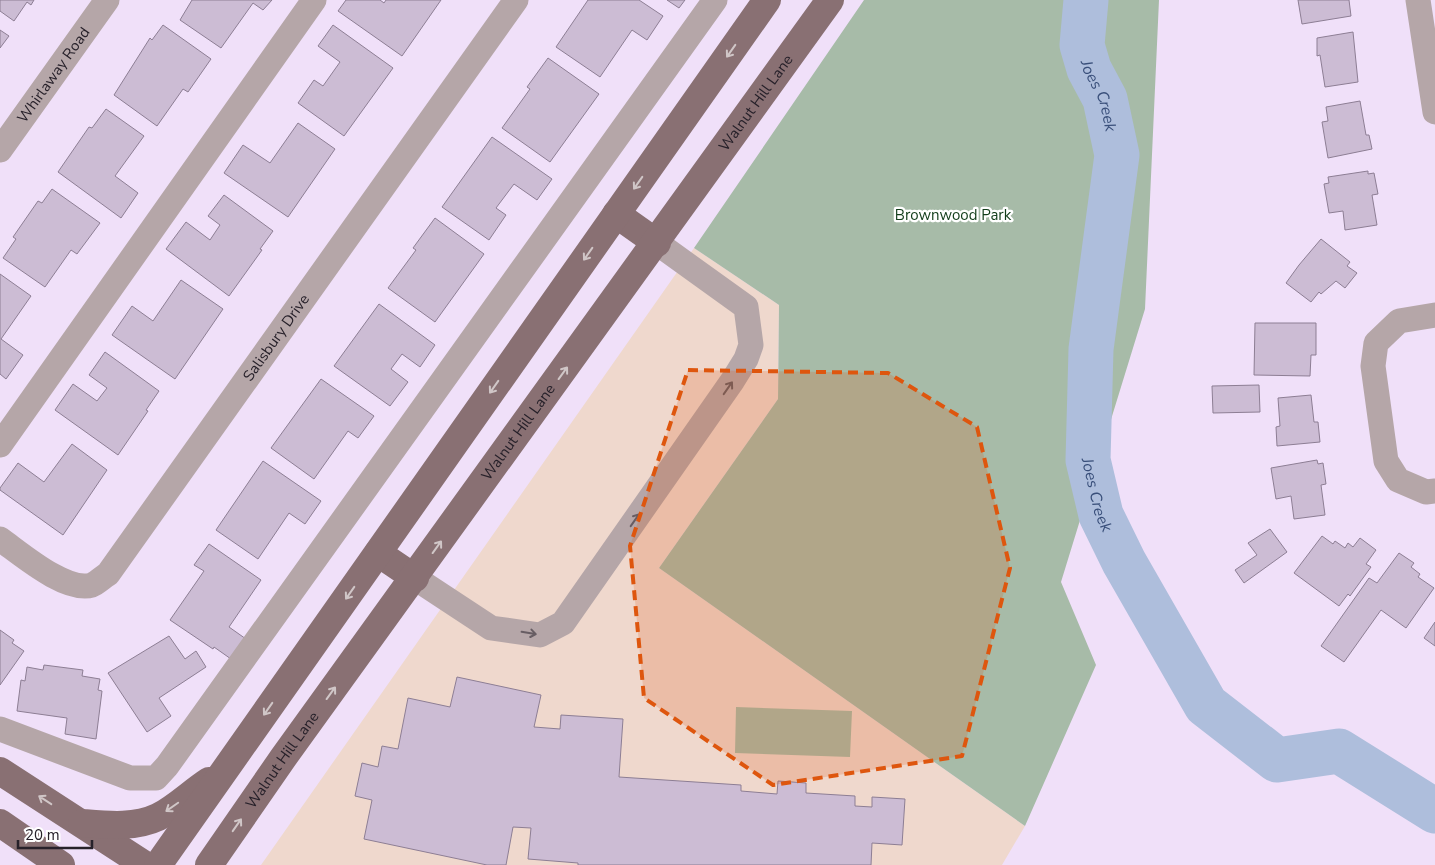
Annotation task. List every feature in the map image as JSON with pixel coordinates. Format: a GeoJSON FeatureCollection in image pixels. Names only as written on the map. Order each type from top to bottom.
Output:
{"type":"FeatureCollection","features":[{"type":"Feature","properties":{"kind":"main road"},"geometry":{"type":"LineString","coordinates":[[158,865],[767,0]]}},
{"type":"Feature","properties":{"kind":"main road","name":"Walnut Hill Lane"},"geometry":{"type":"LineString","coordinates":[[209,865],[283,758],[657,243],[830,0]]}},
{"type":"Feature","properties":{"kind":"main road"},"geometry":{"type":"LineString","coordinates":[[616,214],[657,243]]}},
{"type":"Feature","properties":{"kind":"main road"},"geometry":{"type":"LineString","coordinates":[[378,553],[415,578]]}},
{"type":"Feature","properties":{"kind":"main road"},"geometry":{"type":"LineString","coordinates":[[79,823],[119,826],[147,821],[159,816],[226,768]]}},
{"type":"Feature","properties":{"kind":"main road"},"geometry":{"type":"LineString","coordinates":[[0,771],[144,865]]}},
{"type":"Feature","properties":{"kind":"main road"},"geometry":{"type":"LineString","coordinates":[[0,823],[61,865]]}},
{"type":"Feature","properties":{"kind":"street","name":"Whirlaway Road"},"geometry":{"type":"LineString","coordinates":[[0,150],[107,0]]}},
{"type":"Feature","properties":{"kind":"street"},"geometry":{"type":"LineString","coordinates":[[0,445],[314,0]]}},
{"type":"Feature","properties":{"kind":"street","name":"Salisbury Drive"},"geometry":{"type":"LineString","coordinates":[[0,539],[46,571],[66,582],[78,585],[92,585],[108,574],[516,0]]}},
{"type":"Feature","properties":{"kind":"street"},"geometry":{"type":"LineString","coordinates":[[0,729],[130,778],[156,778],[167,766],[715,0]]}},
{"type":"Feature","properties":{"kind":"street"},"geometry":{"type":"LineString","coordinates":[[1418,0],[1435,112]]}},
{"type":"Feature","properties":{"kind":"street"},"geometry":{"type":"LineString","coordinates":[[415,578],[491,628],[540,635],[563,623],[733,380],[746,359],[751,345],[746,307],[657,243]]}},
{"type":"Feature","properties":{"kind":"street"},"geometry":{"type":"LineString","coordinates":[[1435,315],[1399,321],[1376,342],[1373,366],[1386,461],[1398,480],[1426,492],[1435,491]]}},
{"type":"Feature","properties":{"kind":"highlighted area"},"geometry":{"type":"Polygon","coordinates":[[[688,370],[888,373],[977,427],[1010,568],[962,756],[773,785],[644,698],[630,546],[688,370]]]}},
{"type":"Feature","properties":{"kind":"shaded area"},"geometry":{"type":"Polygon","coordinates":[[[694,248],[779,305],[778,399],[659,568],[1025,826],[1002,865],[261,865],[694,248]]]}},
{"type":"Feature","properties":{"kind":"green space","name":"Brownwood Park"},"geometry":{"type":"Polygon","coordinates":[[[864,0],[1159,0],[1145,309],[1061,582],[1096,665],[1025,826],[659,568],[778,399],[779,305],[694,248],[864,0]]]}},
{"type":"Feature","properties":{"kind":"green space"},"geometry":{"type":"Polygon","coordinates":[[[736,707],[852,711],[850,757],[735,753],[736,707]]]}},
{"type":"Feature","properties":{"kind":"building"},"geometry":{"type":"Polygon","coordinates":[[[0,0],[34,0],[31,5],[27,2],[14,21],[0,11],[0,0]]]}},
{"type":"Feature","properties":{"kind":"building"},"geometry":{"type":"Polygon","coordinates":[[[192,0],[272,0],[263,10],[253,3],[221,48],[180,20],[192,0]]]}},
{"type":"Feature","properties":{"kind":"building"},"geometry":{"type":"Polygon","coordinates":[[[346,0],[380,0],[384,3],[386,0],[441,0],[402,56],[338,11],[346,0]]]}},
{"type":"Feature","properties":{"kind":"building"},"geometry":{"type":"Polygon","coordinates":[[[588,0],[639,0],[663,16],[647,40],[632,30],[600,77],[556,47],[588,0]]]}},
{"type":"Feature","properties":{"kind":"building"},"geometry":{"type":"Polygon","coordinates":[[[667,0],[685,0],[679,8],[667,0]]]}},
{"type":"Feature","properties":{"kind":"building"},"geometry":{"type":"Polygon","coordinates":[[[1298,0],[1349,0],[1351,16],[1302,24],[1298,0]]]}},
{"type":"Feature","properties":{"kind":"building"},"geometry":{"type":"Polygon","coordinates":[[[163,25],[211,59],[188,92],[183,89],[157,126],[114,95],[150,38],[152,40],[163,25]]]}},
{"type":"Feature","properties":{"kind":"building"},"geometry":{"type":"Polygon","coordinates":[[[333,25],[393,68],[344,136],[298,103],[314,80],[323,86],[340,62],[318,46],[333,25]]]}},
{"type":"Feature","properties":{"kind":"building"},"geometry":{"type":"Polygon","coordinates":[[[0,30],[9,36],[0,48],[0,30]]]}},
{"type":"Feature","properties":{"kind":"building"},"geometry":{"type":"Polygon","coordinates":[[[1353,32],[1358,82],[1325,87],[1320,55],[1317,56],[1317,38],[1353,32]]]}},
{"type":"Feature","properties":{"kind":"building"},"geometry":{"type":"Polygon","coordinates":[[[548,58],[599,94],[550,162],[502,128],[530,89],[527,87],[548,58]]]}},
{"type":"Feature","properties":{"kind":"building"},"geometry":{"type":"Polygon","coordinates":[[[1360,101],[1366,135],[1369,135],[1372,149],[1328,158],[1322,122],[1328,121],[1326,107],[1360,101]]]}},
{"type":"Feature","properties":{"kind":"building"},"geometry":{"type":"Polygon","coordinates":[[[106,109],[144,136],[115,176],[138,193],[121,218],[58,172],[89,127],[92,128],[106,109]]]}},
{"type":"Feature","properties":{"kind":"building"},"geometry":{"type":"Polygon","coordinates":[[[298,123],[335,149],[288,217],[224,173],[243,145],[270,163],[298,123]]]}},
{"type":"Feature","properties":{"kind":"building"},"geometry":{"type":"Polygon","coordinates":[[[492,137],[552,179],[537,200],[514,184],[496,208],[506,215],[489,240],[442,207],[492,137]]]}},
{"type":"Feature","properties":{"kind":"building"},"geometry":{"type":"Polygon","coordinates":[[[1368,171],[1368,174],[1374,173],[1378,194],[1372,195],[1377,225],[1345,230],[1343,211],[1329,213],[1324,184],[1329,183],[1328,177],[1368,171]]]}},
{"type":"Feature","properties":{"kind":"building"},"geometry":{"type":"Polygon","coordinates":[[[52,189],[100,223],[77,254],[71,250],[45,287],[3,258],[16,239],[13,237],[38,201],[42,203],[52,189]]]}},
{"type":"Feature","properties":{"kind":"building"},"geometry":{"type":"Polygon","coordinates":[[[224,195],[273,231],[260,249],[262,250],[229,296],[166,249],[186,222],[210,240],[220,225],[208,216],[224,195]]]}},
{"type":"Feature","properties":{"kind":"building"},"geometry":{"type":"Polygon","coordinates":[[[435,218],[484,254],[435,322],[388,288],[416,250],[413,248],[435,218]]]}},
{"type":"Feature","properties":{"kind":"building"},"geometry":{"type":"Polygon","coordinates":[[[1321,239],[1350,262],[1347,266],[1357,273],[1345,288],[1336,281],[1321,294],[1319,292],[1311,302],[1286,283],[1321,239]]]}},
{"type":"Feature","properties":{"kind":"building"},"geometry":{"type":"Polygon","coordinates":[[[0,274],[31,296],[1,339],[23,355],[6,379],[0,374],[0,274]]]}},
{"type":"Feature","properties":{"kind":"building"},"geometry":{"type":"Polygon","coordinates":[[[181,280],[223,309],[175,379],[112,335],[132,306],[153,321],[181,280]]]}},
{"type":"Feature","properties":{"kind":"building"},"geometry":{"type":"Polygon","coordinates":[[[379,304],[435,345],[420,367],[402,354],[391,369],[408,382],[390,406],[334,366],[379,304]]]}},
{"type":"Feature","properties":{"kind":"building"},"geometry":{"type":"Polygon","coordinates":[[[1255,323],[1316,323],[1316,355],[1311,355],[1310,376],[1254,375],[1255,323]]]}},
{"type":"Feature","properties":{"kind":"building"},"geometry":{"type":"Polygon","coordinates":[[[105,352],[159,391],[146,410],[148,411],[118,455],[55,410],[73,384],[97,401],[107,388],[89,375],[105,352]]]}},
{"type":"Feature","properties":{"kind":"building"},"geometry":{"type":"Polygon","coordinates":[[[321,379],[374,416],[358,438],[348,431],[314,479],[271,448],[321,379]]]}},
{"type":"Feature","properties":{"kind":"building"},"geometry":{"type":"Polygon","coordinates":[[[1259,385],[1260,412],[1213,413],[1212,386],[1259,385]]]}},
{"type":"Feature","properties":{"kind":"building"},"geometry":{"type":"Polygon","coordinates":[[[1311,395],[1314,422],[1318,422],[1320,442],[1277,446],[1276,427],[1280,426],[1278,398],[1311,395]]]}},
{"type":"Feature","properties":{"kind":"building"},"geometry":{"type":"Polygon","coordinates":[[[72,444],[107,470],[63,535],[0,490],[0,488],[18,463],[44,482],[72,444]]]}},
{"type":"Feature","properties":{"kind":"building"},"geometry":{"type":"Polygon","coordinates":[[[1317,460],[1318,464],[1323,463],[1326,484],[1321,485],[1325,515],[1294,519],[1291,496],[1276,499],[1271,468],[1317,460]]]}},
{"type":"Feature","properties":{"kind":"building"},"geometry":{"type":"Polygon","coordinates":[[[263,461],[321,501],[305,524],[289,513],[258,559],[216,530],[263,461]]]}},
{"type":"Feature","properties":{"kind":"building"},"geometry":{"type":"Polygon","coordinates":[[[1270,529],[1287,552],[1244,583],[1235,570],[1257,555],[1248,543],[1270,529]]]}},
{"type":"Feature","properties":{"kind":"building"},"geometry":{"type":"Polygon","coordinates":[[[1322,536],[1333,544],[1335,541],[1345,548],[1348,543],[1353,547],[1360,538],[1376,550],[1366,564],[1371,567],[1350,596],[1348,594],[1339,606],[1294,573],[1322,536]]]}},
{"type":"Feature","properties":{"kind":"building"},"geometry":{"type":"Polygon","coordinates":[[[209,544],[261,580],[229,627],[246,639],[231,659],[170,620],[204,571],[194,565],[209,544]]]}},
{"type":"Feature","properties":{"kind":"building"},"geometry":{"type":"Polygon","coordinates":[[[1399,553],[1414,563],[1411,567],[1420,574],[1418,577],[1434,588],[1406,628],[1381,610],[1344,662],[1321,646],[1369,578],[1377,583],[1399,553]]]}},
{"type":"Feature","properties":{"kind":"building"},"geometry":{"type":"Polygon","coordinates":[[[1435,622],[1435,646],[1424,638],[1435,622]]]}},
{"type":"Feature","properties":{"kind":"building"},"geometry":{"type":"Polygon","coordinates":[[[0,630],[14,640],[12,643],[24,651],[0,685],[0,630]]]}},
{"type":"Feature","properties":{"kind":"building"},"geometry":{"type":"Polygon","coordinates":[[[169,636],[185,659],[196,651],[206,667],[159,698],[171,716],[147,732],[108,673],[169,636]]]}},
{"type":"Feature","properties":{"kind":"building"},"geometry":{"type":"Polygon","coordinates":[[[44,665],[83,670],[82,676],[100,679],[98,690],[102,691],[96,739],[65,734],[67,718],[17,711],[21,680],[25,681],[27,667],[43,670],[44,665]]]}},
{"type":"Feature","properties":{"kind":"building"},"geometry":{"type":"Polygon","coordinates":[[[457,677],[541,695],[534,727],[560,729],[561,715],[623,719],[619,777],[741,785],[741,791],[777,794],[778,781],[806,783],[806,793],[855,796],[855,806],[872,807],[872,797],[905,799],[902,845],[872,843],[871,865],[578,865],[578,863],[528,859],[531,828],[513,827],[506,865],[487,865],[364,839],[372,800],[355,796],[362,763],[378,767],[382,746],[398,749],[408,698],[450,707],[457,677]]]}},
{"type":"Feature","properties":{"kind":"waterway","name":"Joes Creek"},"geometry":{"type":"LineString","coordinates":[[1086,0],[1082,45],[1089,69],[1105,99],[1117,155],[1091,349],[1088,460],[1101,515],[1124,562],[1206,705],[1277,760],[1339,751],[1435,811]]}}]}
